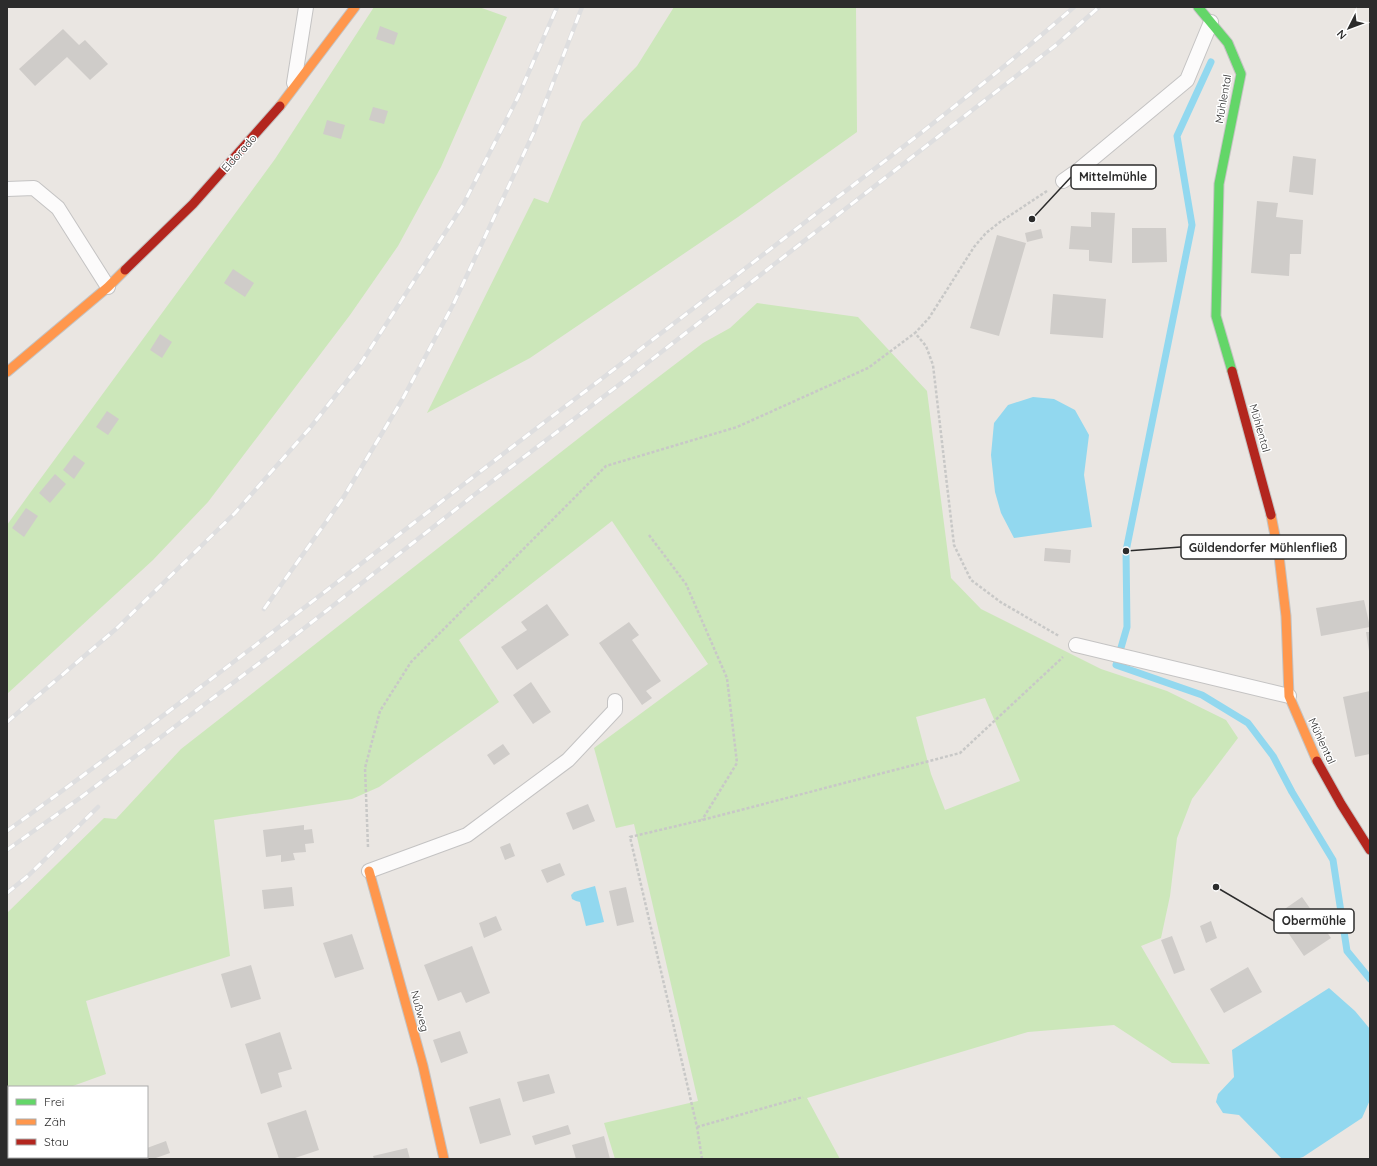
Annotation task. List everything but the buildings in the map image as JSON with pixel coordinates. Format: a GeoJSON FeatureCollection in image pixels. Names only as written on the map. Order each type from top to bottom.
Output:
{"type":"FeatureCollection","features":[{"type":"Feature","properties":{"kind":"street","name":"Eldorado"},"geometry":{"type":"LineString","coordinates":[[7,372],[108,287],[193,204],[278,109],[355,7]]}},
{"type":"Feature","properties":{"kind":"street","name":"Mühlental"},"geometry":{"type":"LineString","coordinates":[[1198,7],[1228,43],[1241,74],[1219,184],[1216,316],[1269,505],[1279,556],[1286,616],[1289,696],[1314,755],[1341,804],[1370,850]]}},
{"type":"Feature","properties":{"kind":"street","name":"Nußweg"},"geometry":{"type":"LineString","coordinates":[[369,871],[423,1066],[444,1159]]}},
{"type":"Feature","properties":{"kind":"lane"},"geometry":{"type":"LineString","coordinates":[[293,90],[306,7]]}},
{"type":"Feature","properties":{"kind":"lane"},"geometry":{"type":"LineString","coordinates":[[1063,181],[1080,169],[1188,80],[1211,22]]}},
{"type":"Feature","properties":{"kind":"lane"},"geometry":{"type":"LineString","coordinates":[[7,189],[34,188],[58,208],[108,287]]}},
{"type":"Feature","properties":{"kind":"lane"},"geometry":{"type":"LineString","coordinates":[[1076,645],[1289,696]]}},
{"type":"Feature","properties":{"kind":"lane"},"geometry":{"type":"LineString","coordinates":[[369,871],[467,835],[568,760],[615,710],[615,701]]}},
{"type":"Feature","properties":{"kind":"path"},"geometry":{"type":"LineString","coordinates":[[369,871],[365,768],[380,711],[411,662],[606,466],[737,427],[868,368],[915,333],[929,318],[974,247],[986,233],[1000,222],[1063,181]]}},
{"type":"Feature","properties":{"kind":"path"},"geometry":{"type":"LineString","coordinates":[[702,1159],[697,1127],[630,837],[702,820],[960,753],[1076,645],[1002,603],[971,580],[954,545],[933,365],[926,346],[915,333]]}},
{"type":"Feature","properties":{"kind":"path"},"geometry":{"type":"LineString","coordinates":[[649,534],[686,584],[727,678],[737,763],[702,820]]}},
{"type":"Feature","properties":{"kind":"path"},"geometry":{"type":"LineString","coordinates":[[697,1127],[803,1097]]}},
{"type":"Feature","properties":{"kind":"green space"},"geometry":{"type":"Polygon","coordinates":[[[374,7],[479,7],[507,17],[441,167],[398,246],[350,315],[208,502],[153,560],[7,694],[7,525],[275,159],[374,7]]]}},
{"type":"Feature","properties":{"kind":"green space"},"geometry":{"type":"Polygon","coordinates":[[[674,7],[856,7],[857,132],[738,217],[530,358],[427,413],[534,198],[548,203],[582,122],[637,66],[674,7]]]}},
{"type":"Feature","properties":{"kind":"green space"},"geometry":{"type":"Polygon","coordinates":[[[757,303],[858,317],[927,391],[951,578],[981,609],[1101,669],[1167,691],[1226,720],[1238,738],[1192,799],[1177,838],[1170,896],[1161,938],[1141,946],[1210,1064],[1172,1063],[1114,1025],[1028,1032],[807,1098],[840,1159],[615,1159],[604,1123],[698,1101],[634,824],[616,828],[594,748],[708,664],[612,521],[459,640],[499,702],[379,787],[352,799],[214,820],[230,956],[86,1001],[106,1074],[73,1086],[8,1086],[8,1158],[52,1159],[7,1159],[7,913],[104,818],[116,819],[181,749],[602,420],[703,343],[730,328],[757,303]],[[985,698],[916,717],[931,774],[945,810],[1020,781],[985,698]]]}},
{"type":"Feature","properties":{"kind":"water"},"geometry":{"type":"Polygon","coordinates":[[[1033,397],[1054,399],[1075,410],[1089,435],[1084,475],[1092,527],[1014,538],[1001,513],[995,492],[991,455],[994,423],[1008,405],[1033,397]]]}},
{"type":"Feature","properties":{"kind":"water"},"geometry":{"type":"Polygon","coordinates":[[[595,886],[604,922],[586,926],[580,902],[572,899],[571,895],[574,892],[595,886]]]}},
{"type":"Feature","properties":{"kind":"water"},"geometry":{"type":"Polygon","coordinates":[[[1329,988],[1355,1011],[1370,1029],[1370,1100],[1362,1118],[1303,1157],[1296,1159],[1282,1159],[1239,1115],[1223,1113],[1216,1102],[1218,1094],[1234,1077],[1232,1050],[1329,988]]]}},
{"type":"Feature","properties":{"kind":"waterway"},"geometry":{"type":"LineString","coordinates":[[1211,62],[1177,136],[1192,225],[1126,551],[1127,627],[1116,665],[1202,695],[1248,723],[1273,756],[1292,792],[1333,860],[1347,951],[1370,979]]}},
{"type":"Feature","properties":{"kind":"railway"},"geometry":{"type":"LineString","coordinates":[[7,722],[116,629],[235,513],[310,428],[361,363],[463,205],[518,97],[557,7]]}},
{"type":"Feature","properties":{"kind":"railway"},"geometry":{"type":"LineString","coordinates":[[264,609],[343,498],[402,400],[453,305],[534,132],[582,7]]}},
{"type":"Feature","properties":{"kind":"railway"},"geometry":{"type":"LineString","coordinates":[[7,831],[143,731],[889,158],[983,84],[1074,7]]}},
{"type":"Feature","properties":{"kind":"railway"},"geometry":{"type":"LineString","coordinates":[[7,850],[80,798],[270,655],[474,495],[628,378],[1056,45],[1099,7]]}},
{"type":"Feature","properties":{"kind":"railway"},"geometry":{"type":"LineString","coordinates":[[7,893],[29,875],[98,807]]}},
{"type":"Feature","properties":{"kind":"traffic: fast"},"geometry":{"type":"LineString","coordinates":[[1198,7],[1228,43],[1241,74],[1219,184],[1216,316],[1232,371]]}},
{"type":"Feature","properties":{"kind":"traffic: slow"},"geometry":{"type":"LineString","coordinates":[[280,106],[355,7]]}},
{"type":"Feature","properties":{"kind":"traffic: slow"},"geometry":{"type":"LineString","coordinates":[[7,372],[108,287],[125,270]]}},
{"type":"Feature","properties":{"kind":"traffic: slow"},"geometry":{"type":"LineString","coordinates":[[1271,515],[1279,556],[1286,616],[1289,696],[1317,761]]}},
{"type":"Feature","properties":{"kind":"traffic: slow"},"geometry":{"type":"LineString","coordinates":[[369,871],[423,1066],[444,1159]]}},
{"type":"Feature","properties":{"kind":"traffic: jam"},"geometry":{"type":"LineString","coordinates":[[125,270],[193,204],[280,106]]}},
{"type":"Feature","properties":{"kind":"traffic: jam"},"geometry":{"type":"LineString","coordinates":[[1232,371],[1271,515]]}},
{"type":"Feature","properties":{"kind":"traffic: jam"},"geometry":{"type":"LineString","coordinates":[[1317,761],[1341,804],[1370,850]]}},
{"type":"Feature","properties":{"kind":"place","name":"Mittelmühle"},"geometry":{"type":"Point","coordinates":[1032,219]}},
{"type":"Feature","properties":{"kind":"place","name":"Güldendorfer Mühlenfließ"},"geometry":{"type":"Point","coordinates":[1126,551]}},
{"type":"Feature","properties":{"kind":"place","name":"Obermühle"},"geometry":{"type":"Point","coordinates":[1216,887]}}]}
